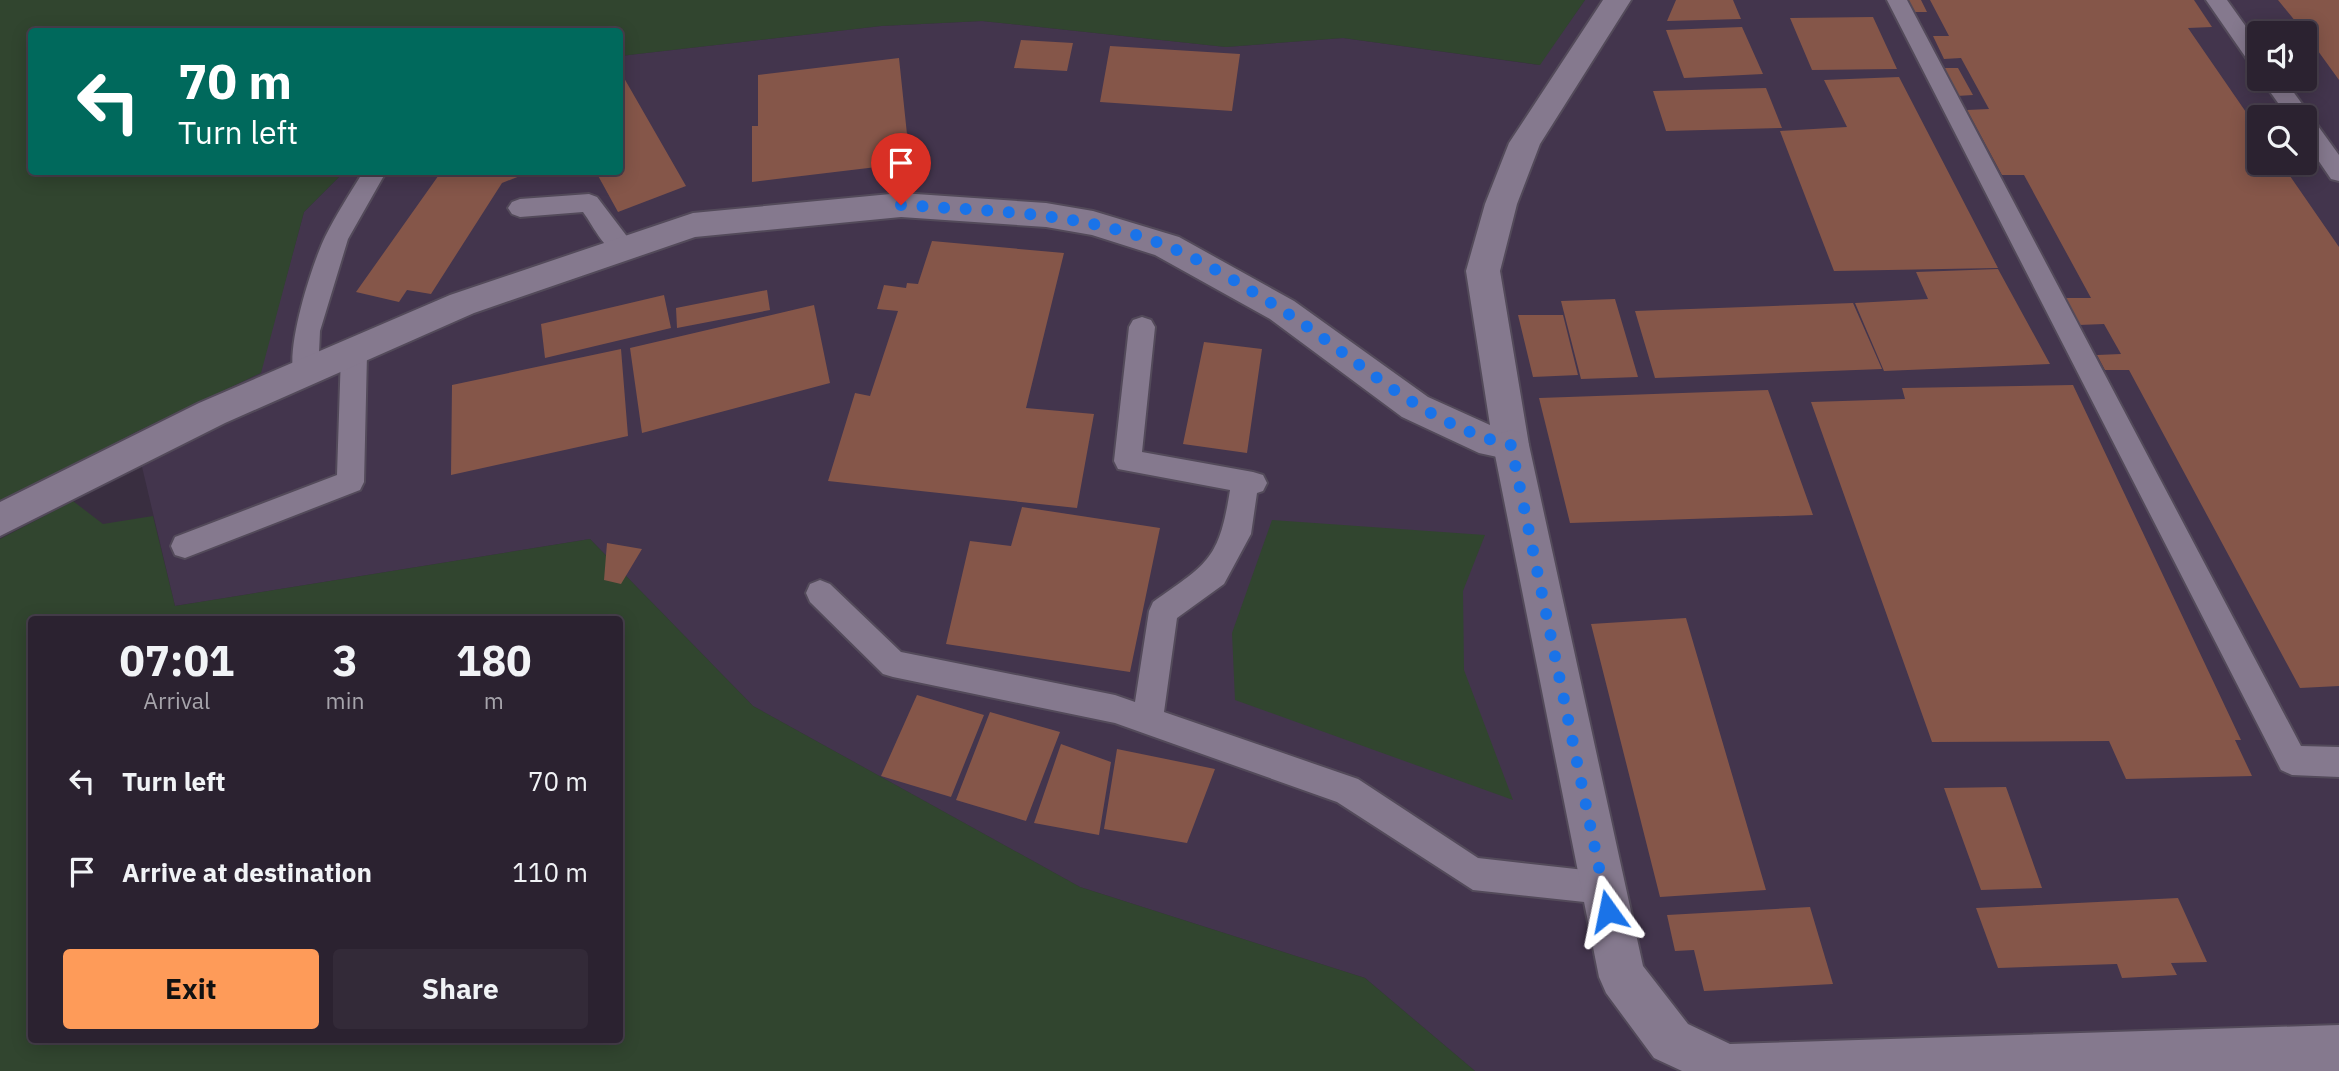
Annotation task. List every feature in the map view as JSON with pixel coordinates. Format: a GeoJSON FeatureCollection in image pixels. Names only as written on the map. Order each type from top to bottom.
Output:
{"type":"FeatureCollection","features":[{"type":"Feature","properties":{"kind":"street"},"geometry":{"type":"LineString","coordinates":[[1618,0],[1525,143],[1501,204],[1483,271],[1511,445],[1622,977],[1671,1041],[1728,1068],[2338,1051]]}},
{"type":"Feature","properties":{"kind":"street"},"geometry":{"type":"LineString","coordinates":[[0,520],[212,413],[354,354],[462,304],[693,225],[901,205],[1046,215],[1093,223],[1167,246],[1282,310],[1415,407],[1479,438],[1511,445]]}},
{"type":"Feature","properties":{"kind":"lane"},"geometry":{"type":"LineString","coordinates":[[1898,0],[2292,760],[2339,762]]}},
{"type":"Feature","properties":{"kind":"lane"},"geometry":{"type":"LineString","coordinates":[[2216,0],[2247,43]]}},
{"type":"Feature","properties":{"kind":"lane"},"geometry":{"type":"LineString","coordinates":[[2317,141],[2339,173]]}},
{"type":"Feature","properties":{"kind":"lane"},"geometry":{"type":"LineString","coordinates":[[305,375],[307,331],[336,239],[372,175]]}},
{"type":"Feature","properties":{"kind":"lane"},"geometry":{"type":"LineString","coordinates":[[520,208],[589,203],[623,249]]}},
{"type":"Feature","properties":{"kind":"lane"},"geometry":{"type":"LineString","coordinates":[[1142,327],[1128,461],[1249,483],[1237,534],[1213,575],[1163,611],[1148,721]]}},
{"type":"Feature","properties":{"kind":"lane"},"geometry":{"type":"LineString","coordinates":[[185,546],[350,482],[354,354]]}},
{"type":"Feature","properties":{"kind":"lane"},"geometry":{"type":"LineString","coordinates":[[820,593],[892,664],[1115,709],[1347,790],[1473,874],[1604,888]]}},
{"type":"Feature","properties":{"kind":"shaded area"},"geometry":{"type":"Polygon","coordinates":[[[1585,0],[2339,0],[2339,1071],[1475,1071],[1365,978],[1080,887],[753,706],[590,539],[175,606],[134,433],[260,373],[304,212],[341,175],[623,175],[623,56],[881,26],[982,21],[1226,47],[1343,38],[1539,65],[1585,0]]]}},
{"type":"Feature","properties":{"kind":"green space"},"geometry":{"type":"Polygon","coordinates":[[[0,0],[1585,0],[1540,65],[1343,38],[1226,47],[982,21],[881,26],[623,56],[623,28],[28,28],[28,175],[341,175],[304,212],[261,373],[134,433],[0,505],[0,0]]]}},
{"type":"Feature","properties":{"kind":"green space"},"geometry":{"type":"Polygon","coordinates":[[[73,501],[103,524],[153,516],[175,606],[590,539],[753,706],[1080,887],[1365,978],[1475,1071],[0,1071],[0,539],[73,501]]]}},
{"type":"Feature","properties":{"kind":"green space"},"geometry":{"type":"Polygon","coordinates":[[[1272,520],[1485,535],[1463,591],[1464,670],[1513,800],[1235,700],[1232,633],[1272,520]]]}},
{"type":"Feature","properties":{"kind":"building"},"geometry":{"type":"Polygon","coordinates":[[[1676,0],[1733,0],[1741,19],[1667,21],[1676,0]]]}},
{"type":"Feature","properties":{"kind":"building"},"geometry":{"type":"Polygon","coordinates":[[[1907,0],[1921,0],[1927,12],[1913,12],[1907,0]]]}},
{"type":"Feature","properties":{"kind":"building"},"geometry":{"type":"Polygon","coordinates":[[[1930,0],[2194,0],[2212,27],[2188,28],[2247,114],[2247,175],[2289,175],[2339,247],[2339,686],[2300,688],[2129,370],[2105,370],[2097,355],[2121,354],[2104,324],[2079,325],[2065,298],[2091,298],[2024,175],[2002,175],[1967,110],[1989,109],[1961,58],[1944,59],[1933,36],[1949,36],[1930,0]]]}},
{"type":"Feature","properties":{"kind":"building"},"geometry":{"type":"Polygon","coordinates":[[[2278,0],[2339,0],[2339,80],[2317,50],[2317,21],[2295,21],[2278,0]]]}},
{"type":"Feature","properties":{"kind":"building"},"geometry":{"type":"Polygon","coordinates":[[[1873,17],[1897,69],[1812,70],[1790,18],[1873,17]]]}},
{"type":"Feature","properties":{"kind":"building"},"geometry":{"type":"Polygon","coordinates":[[[1742,27],[1763,74],[1684,78],[1666,30],[1742,27]]]}},
{"type":"Feature","properties":{"kind":"building"},"geometry":{"type":"Polygon","coordinates":[[[1021,40],[1073,43],[1067,71],[1014,68],[1021,40]]]}},
{"type":"Feature","properties":{"kind":"building"},"geometry":{"type":"Polygon","coordinates":[[[1110,46],[1240,54],[1232,111],[1100,102],[1110,46]]]}},
{"type":"Feature","properties":{"kind":"building"},"geometry":{"type":"Polygon","coordinates":[[[899,58],[910,163],[752,182],[752,126],[758,126],[758,75],[899,58]]]}},
{"type":"Feature","properties":{"kind":"building"},"geometry":{"type":"Polygon","coordinates":[[[1943,68],[1958,68],[1973,95],[1957,96],[1943,68]]]}},
{"type":"Feature","properties":{"kind":"building"},"geometry":{"type":"Polygon","coordinates":[[[623,76],[686,186],[618,212],[598,175],[623,175],[623,76]]]}},
{"type":"Feature","properties":{"kind":"building"},"geometry":{"type":"Polygon","coordinates":[[[1899,77],[1998,268],[1834,271],[1780,131],[1847,127],[1824,80],[1899,77]]]}},
{"type":"Feature","properties":{"kind":"building"},"geometry":{"type":"Polygon","coordinates":[[[1766,88],[1782,128],[1666,131],[1653,91],[1766,88]]]}},
{"type":"Feature","properties":{"kind":"building"},"geometry":{"type":"Polygon","coordinates":[[[439,175],[522,175],[502,183],[431,294],[407,290],[399,302],[356,292],[439,175]]]}},
{"type":"Feature","properties":{"kind":"building"},"geometry":{"type":"Polygon","coordinates":[[[932,241],[1064,253],[1026,408],[1094,414],[1077,508],[828,481],[855,393],[870,396],[898,311],[877,309],[884,285],[906,288],[907,283],[918,284],[932,241]]]}},
{"type":"Feature","properties":{"kind":"building"},"geometry":{"type":"Polygon","coordinates":[[[1998,269],[2050,364],[1884,371],[1855,303],[1928,299],[1916,272],[1998,269]]]}},
{"type":"Feature","properties":{"kind":"building"},"geometry":{"type":"Polygon","coordinates":[[[767,290],[770,310],[677,328],[676,308],[767,290]]]}},
{"type":"Feature","properties":{"kind":"building"},"geometry":{"type":"Polygon","coordinates":[[[664,295],[671,328],[545,358],[541,324],[664,295]]]}},
{"type":"Feature","properties":{"kind":"building"},"geometry":{"type":"Polygon","coordinates":[[[1615,299],[1638,377],[1581,379],[1561,301],[1615,299]]]}},
{"type":"Feature","properties":{"kind":"building"},"geometry":{"type":"Polygon","coordinates":[[[1853,303],[1882,369],[1655,378],[1635,311],[1853,303]]]}},
{"type":"Feature","properties":{"kind":"building"},"geometry":{"type":"Polygon","coordinates":[[[814,305],[830,383],[642,433],[630,348],[814,305]]]}},
{"type":"Feature","properties":{"kind":"building"},"geometry":{"type":"Polygon","coordinates":[[[1518,315],[1563,315],[1578,375],[1533,377],[1518,315]]]}},
{"type":"Feature","properties":{"kind":"building"},"geometry":{"type":"Polygon","coordinates":[[[1204,342],[1262,349],[1247,453],[1183,444],[1204,342]]]}},
{"type":"Feature","properties":{"kind":"building"},"geometry":{"type":"Polygon","coordinates":[[[621,349],[628,436],[451,475],[452,385],[621,349]]]}},
{"type":"Feature","properties":{"kind":"building"},"geometry":{"type":"Polygon","coordinates":[[[2073,385],[2241,740],[2235,740],[2252,776],[2126,779],[2109,741],[1932,742],[1811,402],[1905,399],[1902,388],[2073,385]]]}},
{"type":"Feature","properties":{"kind":"building"},"geometry":{"type":"Polygon","coordinates":[[[1768,390],[1813,515],[1570,523],[1539,398],[1768,390]]]}},
{"type":"Feature","properties":{"kind":"building"},"geometry":{"type":"Polygon","coordinates":[[[1022,507],[1160,528],[1130,672],[946,644],[970,541],[1011,546],[1022,507]]]}},
{"type":"Feature","properties":{"kind":"building"},"geometry":{"type":"Polygon","coordinates":[[[607,543],[642,549],[621,584],[604,580],[607,543]]]}},
{"type":"Feature","properties":{"kind":"building"},"geometry":{"type":"Polygon","coordinates":[[[1686,618],[1766,890],[1660,897],[1591,624],[1686,618]]]}},
{"type":"Feature","properties":{"kind":"building"},"geometry":{"type":"Polygon","coordinates":[[[917,695],[984,715],[951,797],[881,776],[917,695]]]}},
{"type":"Feature","properties":{"kind":"building"},"geometry":{"type":"Polygon","coordinates":[[[990,712],[1060,732],[1026,821],[956,800],[990,712]]]}},
{"type":"Feature","properties":{"kind":"building"},"geometry":{"type":"Polygon","coordinates":[[[1061,744],[1111,762],[1099,835],[1034,823],[1061,744]]]}},
{"type":"Feature","properties":{"kind":"building"},"geometry":{"type":"Polygon","coordinates":[[[1117,749],[1215,769],[1187,843],[1104,829],[1117,749]]]}},
{"type":"Feature","properties":{"kind":"building"},"geometry":{"type":"Polygon","coordinates":[[[2006,787],[2042,888],[1981,890],[1944,788],[2006,787]]]}},
{"type":"Feature","properties":{"kind":"building"},"geometry":{"type":"Polygon","coordinates":[[[2178,898],[2207,962],[2171,963],[2177,975],[2122,978],[2117,964],[1998,968],[1976,908],[2178,898]]]}},
{"type":"Feature","properties":{"kind":"building"},"geometry":{"type":"Polygon","coordinates":[[[1810,907],[1833,984],[1704,991],[1694,950],[1675,951],[1667,915],[1810,907]]]}},
{"type":"Feature","properties":{"kind":"route"},"geometry":{"type":"LineString","coordinates":[[901,205],[1046,215],[1093,223],[1167,246],[1282,310],[1415,407],[1479,438],[1511,445],[1608,911]]}}]}
